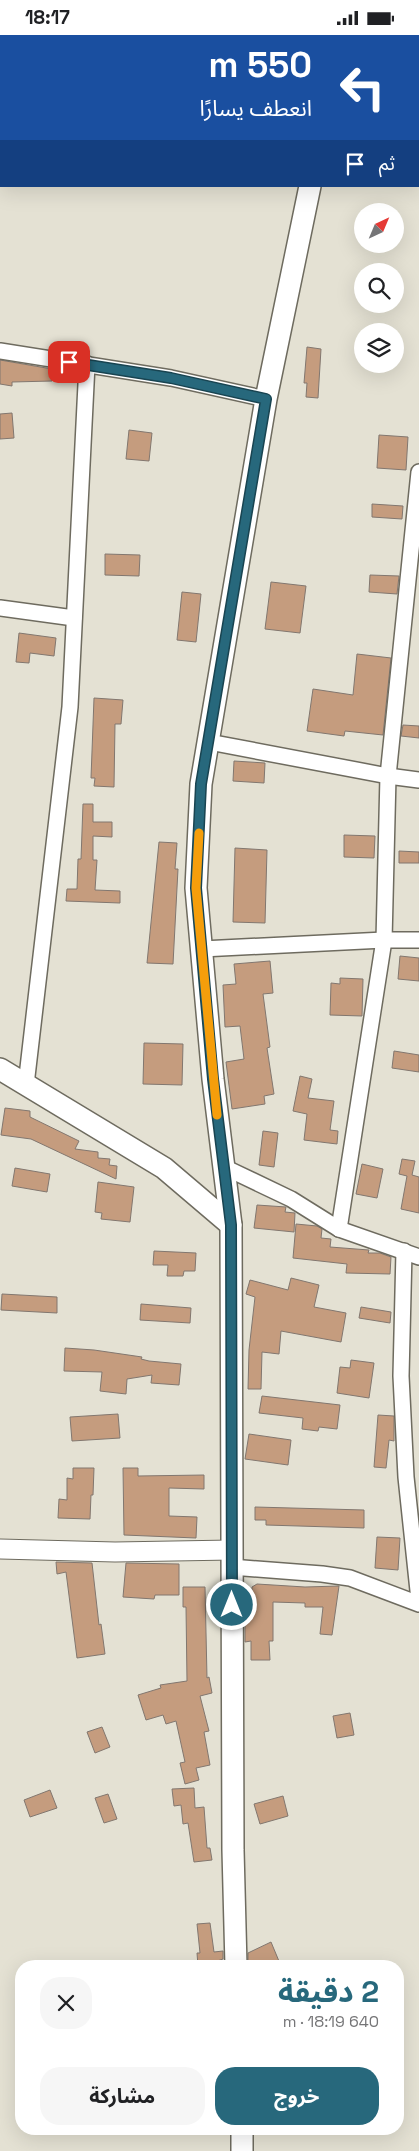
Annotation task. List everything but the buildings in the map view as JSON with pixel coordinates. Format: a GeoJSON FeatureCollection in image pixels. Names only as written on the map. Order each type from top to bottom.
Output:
{"type":"FeatureCollection","features":[{"type":"Feature","properties":{"kind":"main road"},"geometry":{"type":"LineString","coordinates":[[236,1960],[233,1840],[231,1225],[213,1079],[196,888],[201,784],[266,399],[310,187]]}},
{"type":"Feature","properties":{"kind":"main road"},"geometry":{"type":"LineString","coordinates":[[0,1069],[164,1168],[231,1225]]}},
{"type":"Feature","properties":{"kind":"main road"},"geometry":{"type":"LineString","coordinates":[[242,2135],[242,2151]]}},
{"type":"Feature","properties":{"kind":"street"},"geometry":{"type":"LineString","coordinates":[[0,351],[171,378],[266,399]]}},
{"type":"Feature","properties":{"kind":"street"},"geometry":{"type":"LineString","coordinates":[[26,1085],[70,707],[87,364]]}},
{"type":"Feature","properties":{"kind":"street"},"geometry":{"type":"LineString","coordinates":[[339,1229],[384,940],[388,776],[419,472]]}},
{"type":"Feature","properties":{"kind":"street"},"geometry":{"type":"LineString","coordinates":[[0,608],[74,618]]}},
{"type":"Feature","properties":{"kind":"street"},"geometry":{"type":"LineString","coordinates":[[209,742],[388,776],[419,780]]}},
{"type":"Feature","properties":{"kind":"street"},"geometry":{"type":"LineString","coordinates":[[202,949],[419,940]]}},
{"type":"Feature","properties":{"kind":"street"},"geometry":{"type":"LineString","coordinates":[[224,1167],[291,1199],[339,1229],[419,1257]]}},
{"type":"Feature","properties":{"kind":"street"},"geometry":{"type":"LineString","coordinates":[[0,1549],[115,1552],[232,1559],[350,1578],[419,1602],[406,1477],[401,1376],[404,1251]]}},
{"type":"Feature","properties":{"kind":"slow traffic"},"geometry":{"type":"LineString","coordinates":[[199,833],[196,888],[217,1115]]}},
{"type":"Feature","properties":{"kind":"route"},"geometry":{"type":"LineString","coordinates":[[69,362],[171,378],[266,399],[201,784],[196,888],[213,1079],[231,1225],[232,1605]]}}]}
